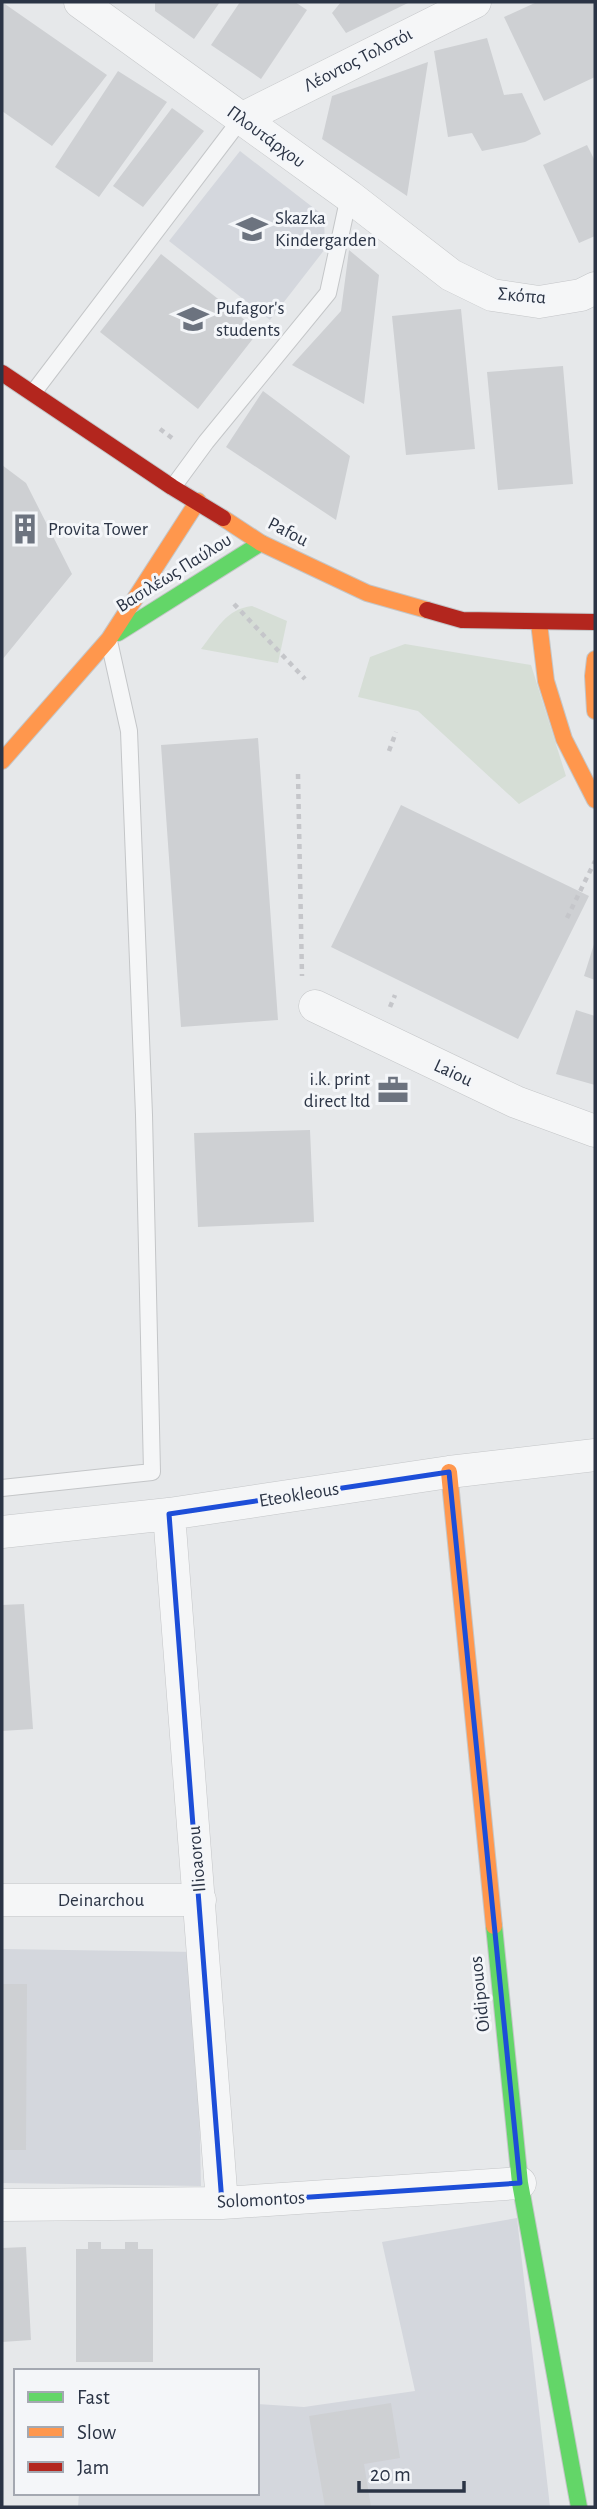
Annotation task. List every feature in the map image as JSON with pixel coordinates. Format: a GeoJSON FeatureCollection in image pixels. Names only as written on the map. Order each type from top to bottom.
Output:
{"type":"FeatureCollection","features":[{"type":"Feature","properties":{"kind":"street","name":"Λέοντος Τολστόι"},"geometry":{"type":"LineString","coordinates":[[241,119],[475,2]]}},
{"type":"Feature","properties":{"kind":"street","name":"Πλουτάρχου"},"geometry":{"type":"LineString","coordinates":[[93,5],[451,275]]}},
{"type":"Feature","properties":{"kind":"street","name":"Σκόπα"},"geometry":{"type":"LineString","coordinates":[[451,275],[492,295],[539,302],[581,295],[595,288]]}},
{"type":"Feature","properties":{"kind":"street","name":"Pafou"},"geometry":{"type":"LineString","coordinates":[[2,373],[261,543],[367,593],[462,620],[595,622]]}},
{"type":"Feature","properties":{"kind":"street","name":"Βασιλέως Παύλου"},"geometry":{"type":"LineString","coordinates":[[2,761],[109,639],[198,501]]}},
{"type":"Feature","properties":{"kind":"street","name":"Βασιλέως Παύλου"},"geometry":{"type":"LineString","coordinates":[[109,639],[261,543]]}},
{"type":"Feature","properties":{"kind":"street"},"geometry":{"type":"LineString","coordinates":[[540,623],[546,681],[564,739],[595,800]]}},
{"type":"Feature","properties":{"kind":"street"},"geometry":{"type":"LineString","coordinates":[[595,659],[595,711]]}},
{"type":"Feature","properties":{"kind":"street","name":"Laiou"},"geometry":{"type":"LineString","coordinates":[[315,1006],[516,1102],[595,1131]]}},
{"type":"Feature","properties":{"kind":"street","name":"Eteokleous"},"geometry":{"type":"LineString","coordinates":[[2,1532],[169,1514],[449,1472],[595,1455]]}},
{"type":"Feature","properties":{"kind":"street","name":"Oidipouos"},"geometry":{"type":"LineString","coordinates":[[449,1472],[520,2183],[579,2507]]}},
{"type":"Feature","properties":{"kind":"street","name":"Ilioaorou"},"geometry":{"type":"LineString","coordinates":[[169,1514],[222,2203]]}},
{"type":"Feature","properties":{"kind":"street","name":"Deinarchou"},"geometry":{"type":"LineString","coordinates":[[2,1900],[200,1900]]}},
{"type":"Feature","properties":{"kind":"street","name":"Solomontos"},"geometry":{"type":"LineString","coordinates":[[2,2205],[222,2203],[520,2183]]}},
{"type":"Feature","properties":{"kind":"lane"},"geometry":{"type":"LineString","coordinates":[[33,393],[241,119]]}},
{"type":"Feature","properties":{"kind":"lane"},"geometry":{"type":"LineString","coordinates":[[172,487],[328,293],[349,197]]}},
{"type":"Feature","properties":{"kind":"lane"},"geometry":{"type":"LineString","coordinates":[[2,1488],[152,1472],[144,1115],[129,731],[109,639]]}},
{"type":"Feature","properties":{"kind":"path"},"geometry":{"type":"LineString","coordinates":[[160,429],[197,454]]}},
{"type":"Feature","properties":{"kind":"path"},"geometry":{"type":"LineString","coordinates":[[234,604],[305,679]]}},
{"type":"Feature","properties":{"kind":"path"},"geometry":{"type":"LineString","coordinates":[[389,751],[396,732]]}},
{"type":"Feature","properties":{"kind":"path"},"geometry":{"type":"LineString","coordinates":[[298,774],[302,979],[315,1006]]}},
{"type":"Feature","properties":{"kind":"path"},"geometry":{"type":"LineString","coordinates":[[567,918],[595,861]]}},
{"type":"Feature","properties":{"kind":"highlighted area"},"geometry":{"type":"Polygon","coordinates":[[[449,1472],[520,2183],[222,2203],[169,1514],[449,1472]]]}},
{"type":"Feature","properties":{"kind":"shaded area","name":"Skazka Kindergarden"},"geometry":{"type":"Polygon","coordinates":[[[240,151],[324,216],[325,249],[270,320],[169,241],[240,151]]]}},
{"type":"Feature","properties":{"kind":"shaded area"},"geometry":{"type":"Polygon","coordinates":[[[252,606],[287,621],[278,663],[201,649],[229,616],[235,611],[252,606]]]}},
{"type":"Feature","properties":{"kind":"shaded area"},"geometry":{"type":"Polygon","coordinates":[[[405,644],[531,665],[566,776],[519,804],[418,711],[358,697],[370,657],[405,644]]]}},
{"type":"Feature","properties":{"kind":"shaded area"},"geometry":{"type":"Polygon","coordinates":[[[2,1949],[196,1952],[201,2186],[2,2183],[2,1949]]]}},
{"type":"Feature","properties":{"kind":"shaded area"},"geometry":{"type":"Polygon","coordinates":[[[517,2218],[550,2507],[78,2507],[79,2495],[259,2495],[259,2404],[304,2407],[415,2391],[382,2242],[517,2218]]]}},
{"type":"Feature","properties":{"kind":"building"},"geometry":{"type":"Polygon","coordinates":[[[2,2],[107,75],[52,146],[2,111],[2,2]]]}},
{"type":"Feature","properties":{"kind":"building"},"geometry":{"type":"Polygon","coordinates":[[[155,2],[220,2],[194,39],[155,11],[155,2]]]}},
{"type":"Feature","properties":{"kind":"building"},"geometry":{"type":"Polygon","coordinates":[[[240,2],[295,2],[307,10],[261,79],[211,45],[240,2]]]}},
{"type":"Feature","properties":{"kind":"building"},"geometry":{"type":"Polygon","coordinates":[[[341,2],[410,2],[346,33],[332,13],[341,2]]]}},
{"type":"Feature","properties":{"kind":"building"},"geometry":{"type":"Polygon","coordinates":[[[537,2],[595,2],[595,77],[544,101],[504,17],[537,2]]]}},
{"type":"Feature","properties":{"kind":"building"},"geometry":{"type":"Polygon","coordinates":[[[487,38],[504,95],[522,93],[541,134],[525,142],[482,151],[472,133],[448,137],[434,51],[487,38]]]}},
{"type":"Feature","properties":{"kind":"building"},"geometry":{"type":"Polygon","coordinates":[[[428,62],[407,196],[322,139],[332,96],[428,62]]]}},
{"type":"Feature","properties":{"kind":"building"},"geometry":{"type":"Polygon","coordinates":[[[118,71],[167,102],[99,197],[55,167],[118,71]]]}},
{"type":"Feature","properties":{"kind":"building"},"geometry":{"type":"Polygon","coordinates":[[[172,108],[204,131],[143,207],[113,186],[172,108]]]}},
{"type":"Feature","properties":{"kind":"building"},"geometry":{"type":"Polygon","coordinates":[[[587,145],[595,161],[595,236],[579,243],[543,165],[587,145]]]}},
{"type":"Feature","properties":{"kind":"building"},"geometry":{"type":"Polygon","coordinates":[[[349,250],[379,275],[364,404],[292,365],[341,311],[349,250]]]}},
{"type":"Feature","properties":{"kind":"building"},"geometry":{"type":"Polygon","coordinates":[[[161,254],[259,331],[198,409],[100,332],[161,254]]]}},
{"type":"Feature","properties":{"kind":"building"},"geometry":{"type":"Polygon","coordinates":[[[461,309],[475,449],[406,455],[392,316],[461,309]]]}},
{"type":"Feature","properties":{"kind":"building"},"geometry":{"type":"Polygon","coordinates":[[[563,366],[573,484],[498,490],[487,372],[563,366]]]}},
{"type":"Feature","properties":{"kind":"building"},"geometry":{"type":"Polygon","coordinates":[[[263,391],[350,456],[336,520],[226,447],[263,391]]]}},
{"type":"Feature","properties":{"kind":"building","name":"Provita Tower"},"geometry":{"type":"Polygon","coordinates":[[[2,465],[26,483],[72,574],[2,660],[2,465]]]}},
{"type":"Feature","properties":{"kind":"building"},"geometry":{"type":"Polygon","coordinates":[[[258,738],[278,1020],[181,1027],[161,745],[258,738]]]}},
{"type":"Feature","properties":{"kind":"building"},"geometry":{"type":"Polygon","coordinates":[[[401,805],[589,896],[518,1039],[331,947],[401,805]]]}},
{"type":"Feature","properties":{"kind":"building"},"geometry":{"type":"Polygon","coordinates":[[[595,941],[595,980],[584,976],[595,941]]]}},
{"type":"Feature","properties":{"kind":"building"},"geometry":{"type":"Polygon","coordinates":[[[576,1010],[595,1016],[595,1085],[556,1074],[576,1010]]]}},
{"type":"Feature","properties":{"kind":"building"},"geometry":{"type":"Polygon","coordinates":[[[310,1130],[314,1222],[198,1227],[194,1133],[310,1130]]]}},
{"type":"Feature","properties":{"kind":"building"},"geometry":{"type":"Polygon","coordinates":[[[24,1604],[33,1729],[2,1731],[2,1605],[24,1604]]]}},
{"type":"Feature","properties":{"kind":"building"},"geometry":{"type":"Polygon","coordinates":[[[2,1984],[27,1984],[26,2150],[2,2150],[2,1984]]]}},
{"type":"Feature","properties":{"kind":"building"},"geometry":{"type":"Polygon","coordinates":[[[88,2242],[101,2242],[101,2249],[125,2249],[125,2242],[138,2242],[138,2249],[153,2249],[153,2362],[76,2362],[76,2249],[88,2249],[88,2242]]]}},
{"type":"Feature","properties":{"kind":"building"},"geometry":{"type":"Polygon","coordinates":[[[26,2247],[31,2340],[2,2342],[2,2248],[26,2247]]]}},
{"type":"Feature","properties":{"kind":"building"},"geometry":{"type":"Polygon","coordinates":[[[391,2403],[400,2458],[364,2464],[371,2507],[325,2507],[309,2416],[391,2403]]]}},
{"type":"Feature","properties":{"kind":"traffic: fast"},"geometry":{"type":"LineString","coordinates":[[118,633],[261,543]]}},
{"type":"Feature","properties":{"kind":"traffic: fast"},"geometry":{"type":"LineString","coordinates":[[494,1926],[520,2183],[579,2507]]}},
{"type":"Feature","properties":{"kind":"traffic: slow"},"geometry":{"type":"LineString","coordinates":[[2,761],[109,639],[198,501]]}},
{"type":"Feature","properties":{"kind":"traffic: slow"},"geometry":{"type":"LineString","coordinates":[[223,518],[261,543],[367,593],[427,610]]}},
{"type":"Feature","properties":{"kind":"traffic: slow"},"geometry":{"type":"LineString","coordinates":[[539,623],[546,681],[564,739],[595,800]]}},
{"type":"Feature","properties":{"kind":"traffic: slow"},"geometry":{"type":"LineString","coordinates":[[595,659],[595,711]]}},
{"type":"Feature","properties":{"kind":"traffic: slow"},"geometry":{"type":"LineString","coordinates":[[449,1472],[494,1926]]}},
{"type":"Feature","properties":{"kind":"traffic: jam"},"geometry":{"type":"LineString","coordinates":[[2,373],[223,518]]}},
{"type":"Feature","properties":{"kind":"traffic: jam"},"geometry":{"type":"LineString","coordinates":[[427,610],[462,620],[595,622]]}},
{"type":"Feature","properties":{"kind":"place","name":"Skazka Kindergarden"},"geometry":{"type":"Point","coordinates":[252,229]}},
{"type":"Feature","properties":{"kind":"place","name":"Pufagor's students"},"geometry":{"type":"Point","coordinates":[193,319]}},
{"type":"Feature","properties":{"kind":"place","name":"Provita Tower"},"geometry":{"type":"Point","coordinates":[25,529]}},
{"type":"Feature","properties":{"kind":"place","name":"i.k. print direct ltd"},"geometry":{"type":"Point","coordinates":[393,1090]}}]}
